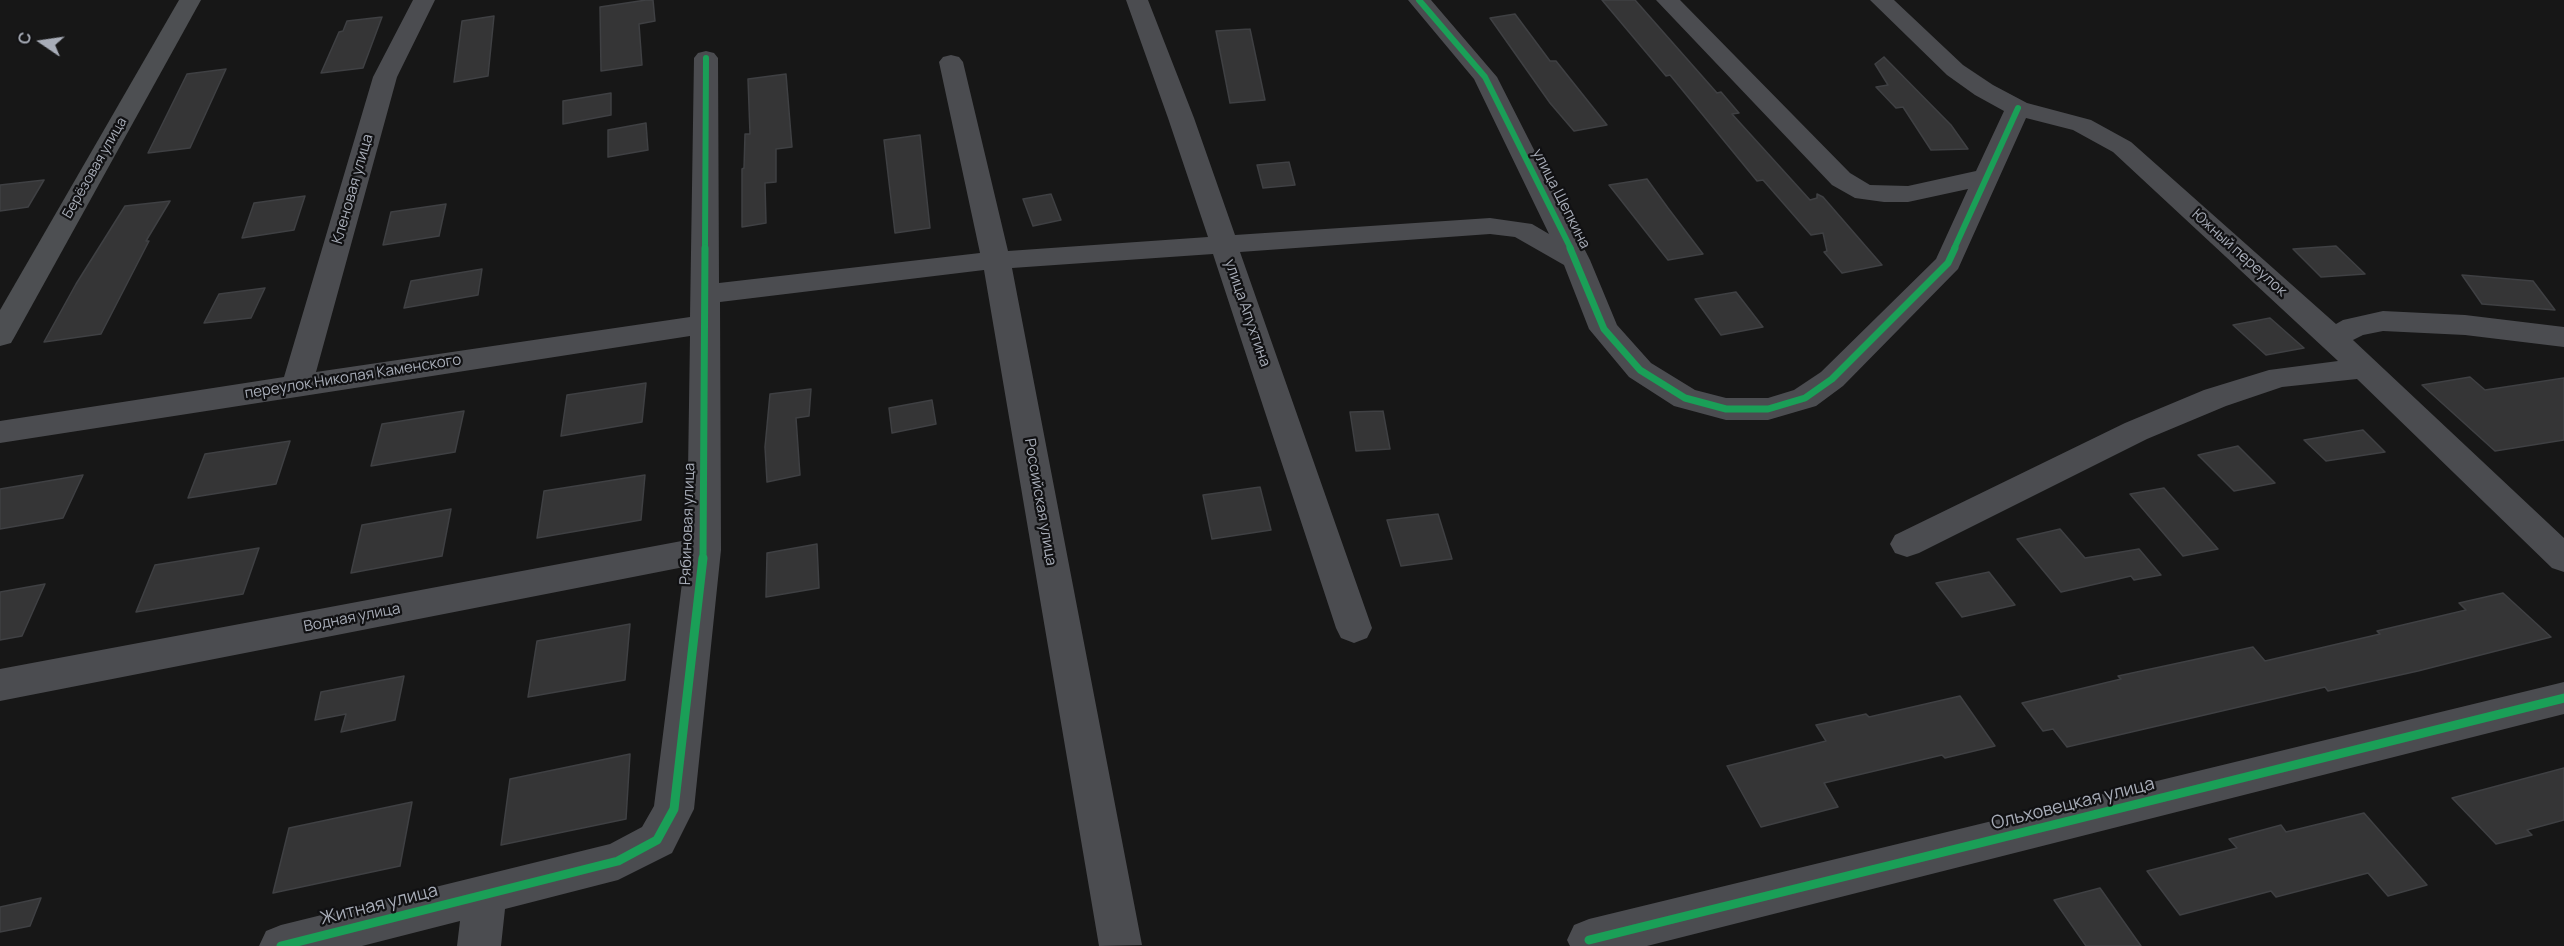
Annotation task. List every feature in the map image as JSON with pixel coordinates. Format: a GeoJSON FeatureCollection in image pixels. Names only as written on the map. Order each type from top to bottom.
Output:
{"type":"FeatureCollection","features":[{"type":"Feature","properties":{"kind":"main road","name":"Берёзовая улица"},"geometry":{"type":"LineString","coordinates":[[0,336],[190,0]]}},
{"type":"Feature","properties":{"kind":"street","name":"Кленовая улица"},"geometry":{"type":"LineString","coordinates":[[297,385],[385,77],[424,0]]}},
{"type":"Feature","properties":{"kind":"street","name":"улица Апухтина"},"geometry":{"type":"LineString","coordinates":[[1137,0],[1181,118],[1354,628]]}},
{"type":"Feature","properties":{"kind":"street","name":"улица Щепкина"},"geometry":{"type":"LineString","coordinates":[[1419,0],[1485,77],[1576,260],[1604,329],[1640,370],[1685,398],[1726,409],[1768,409],[1805,398],[1832,379],[1948,263],[2018,108]]}},
{"type":"Feature","properties":{"kind":"street"},"geometry":{"type":"LineString","coordinates":[[1667,0],[1841,180],[1864,192],[1908,194],[1987,177]]}},
{"type":"Feature","properties":{"kind":"street","name":"Южный переулок"},"geometry":{"type":"LineString","coordinates":[[1881,0],[1955,70],[1984,90],[2018,108],[2082,125],[2121,147],[2333,338],[2564,559]]}},
{"type":"Feature","properties":{"kind":"street","name":"Рябиновая улица"},"geometry":{"type":"LineString","coordinates":[[485,894],[618,861],[657,840],[674,809],[704,550],[706,58]]}},
{"type":"Feature","properties":{"kind":"street","name":"Российская улица"},"geometry":{"type":"LineString","coordinates":[[951,62],[996,260],[1119,945]]}},
{"type":"Feature","properties":{"kind":"street","name":"переулок Николая Каменского"},"geometry":{"type":"LineString","coordinates":[[0,432],[297,385],[706,309],[996,260],[1490,226],[1522,231],[1576,260]]}},
{"type":"Feature","properties":{"kind":"street"},"geometry":{"type":"LineString","coordinates":[[2333,338],[2354,327],[2383,321],[2465,325],[2564,337]]}},
{"type":"Feature","properties":{"kind":"street"},"geometry":{"type":"LineString","coordinates":[[1907,544],[2136,431],[2215,398],[2280,377],[2365,368]]}},
{"type":"Feature","properties":{"kind":"street","name":"Водная улица"},"geometry":{"type":"LineString","coordinates":[[0,685],[704,550]]}},
{"type":"Feature","properties":{"kind":"street","name":"Ольховецкая улица"},"geometry":{"type":"LineString","coordinates":[[1589,940],[2564,698]]}},
{"type":"Feature","properties":{"kind":"street"},"geometry":{"type":"LineString","coordinates":[[479,946],[485,894]]}},
{"type":"Feature","properties":{"kind":"street","name":"Житная улица"},"geometry":{"type":"LineString","coordinates":[[280,946],[485,894]]}},
{"type":"Feature","properties":{"kind":"building"},"geometry":{"type":"Polygon","coordinates":[[[653,0],[655,21],[639,24],[642,65],[601,71],[600,7],[653,0]]]}},
{"type":"Feature","properties":{"kind":"building"},"geometry":{"type":"Polygon","coordinates":[[[1602,0],[1635,0],[1717,93],[1721,92],[1739,113],[1732,114],[1810,200],[1817,198],[1817,194],[1823,197],[1882,265],[1842,273],[1824,252],[1827,251],[1823,233],[1811,235],[1763,180],[1757,181],[1670,75],[1666,76],[1602,0]]]}},
{"type":"Feature","properties":{"kind":"building"},"geometry":{"type":"Polygon","coordinates":[[[1515,14],[1550,61],[1556,61],[1607,125],[1574,131],[1550,103],[1490,18],[1515,14]]]}},
{"type":"Feature","properties":{"kind":"building"},"geometry":{"type":"Polygon","coordinates":[[[494,16],[488,76],[454,82],[462,21],[494,16]]]}},
{"type":"Feature","properties":{"kind":"building"},"geometry":{"type":"Polygon","coordinates":[[[382,17],[363,68],[321,73],[339,32],[343,31],[347,21],[382,17]]]}},
{"type":"Feature","properties":{"kind":"building"},"geometry":{"type":"Polygon","coordinates":[[[1250,29],[1265,100],[1230,103],[1216,31],[1250,29]]]}},
{"type":"Feature","properties":{"kind":"building"},"geometry":{"type":"Polygon","coordinates":[[[1884,57],[1951,125],[1968,149],[1931,150],[1903,107],[1896,108],[1876,87],[1888,85],[1875,64],[1884,57]]]}},
{"type":"Feature","properties":{"kind":"building"},"geometry":{"type":"Polygon","coordinates":[[[226,69],[190,148],[148,153],[187,74],[226,69]]]}},
{"type":"Feature","properties":{"kind":"building"},"geometry":{"type":"Polygon","coordinates":[[[786,74],[792,147],[776,149],[776,182],[765,183],[766,223],[742,227],[742,169],[744,168],[745,134],[750,134],[748,79],[786,74]]]}},
{"type":"Feature","properties":{"kind":"building"},"geometry":{"type":"Polygon","coordinates":[[[611,93],[611,115],[563,124],[563,101],[611,93]]]}},
{"type":"Feature","properties":{"kind":"building"},"geometry":{"type":"Polygon","coordinates":[[[646,123],[648,150],[608,157],[608,130],[646,123]]]}},
{"type":"Feature","properties":{"kind":"building"},"geometry":{"type":"Polygon","coordinates":[[[920,135],[930,228],[895,233],[884,140],[920,135]]]}},
{"type":"Feature","properties":{"kind":"building"},"geometry":{"type":"Polygon","coordinates":[[[1289,162],[1295,185],[1263,188],[1257,165],[1289,162]]]}},
{"type":"Feature","properties":{"kind":"building"},"geometry":{"type":"Polygon","coordinates":[[[1647,179],[1703,254],[1668,260],[1609,185],[1647,179]]]}},
{"type":"Feature","properties":{"kind":"building"},"geometry":{"type":"Polygon","coordinates":[[[44,180],[28,207],[0,211],[0,185],[44,180]]]}},
{"type":"Feature","properties":{"kind":"building"},"geometry":{"type":"Polygon","coordinates":[[[1051,194],[1061,220],[1033,226],[1023,199],[1051,194]]]}},
{"type":"Feature","properties":{"kind":"building"},"geometry":{"type":"Polygon","coordinates":[[[305,196],[294,230],[242,238],[254,203],[305,196]]]}},
{"type":"Feature","properties":{"kind":"building"},"geometry":{"type":"Polygon","coordinates":[[[170,201],[146,241],[149,241],[101,334],[44,342],[76,284],[125,206],[170,201]]]}},
{"type":"Feature","properties":{"kind":"building"},"geometry":{"type":"Polygon","coordinates":[[[446,204],[439,236],[383,245],[391,212],[446,204]]]}},
{"type":"Feature","properties":{"kind":"building"},"geometry":{"type":"Polygon","coordinates":[[[2336,246],[2365,274],[2321,277],[2293,249],[2336,246]]]}},
{"type":"Feature","properties":{"kind":"building"},"geometry":{"type":"Polygon","coordinates":[[[482,269],[478,295],[404,308],[411,281],[482,269]]]}},
{"type":"Feature","properties":{"kind":"building"},"geometry":{"type":"Polygon","coordinates":[[[2462,275],[2533,281],[2555,310],[2482,304],[2462,275]]]}},
{"type":"Feature","properties":{"kind":"building"},"geometry":{"type":"Polygon","coordinates":[[[265,288],[251,318],[204,323],[219,294],[265,288]]]}},
{"type":"Feature","properties":{"kind":"building"},"geometry":{"type":"Polygon","coordinates":[[[1736,292],[1763,327],[1721,335],[1695,299],[1736,292]]]}},
{"type":"Feature","properties":{"kind":"building"},"geometry":{"type":"Polygon","coordinates":[[[2270,318],[2304,348],[2266,355],[2233,325],[2270,318]]]}},
{"type":"Feature","properties":{"kind":"building"},"geometry":{"type":"Polygon","coordinates":[[[2470,377],[2485,390],[2564,378],[2564,440],[2495,451],[2422,385],[2470,377]]]}},
{"type":"Feature","properties":{"kind":"building"},"geometry":{"type":"Polygon","coordinates":[[[646,383],[642,422],[561,436],[567,395],[646,383]]]}},
{"type":"Feature","properties":{"kind":"building"},"geometry":{"type":"Polygon","coordinates":[[[811,389],[809,416],[796,418],[800,475],[767,482],[765,447],[770,394],[811,389]]]}},
{"type":"Feature","properties":{"kind":"building"},"geometry":{"type":"Polygon","coordinates":[[[932,400],[936,424],[892,433],[889,408],[932,400]]]}},
{"type":"Feature","properties":{"kind":"building"},"geometry":{"type":"Polygon","coordinates":[[[464,411],[455,452],[371,466],[382,424],[464,411]]]}},
{"type":"Feature","properties":{"kind":"building"},"geometry":{"type":"Polygon","coordinates":[[[1383,411],[1390,449],[1356,451],[1350,412],[1383,411]]]}},
{"type":"Feature","properties":{"kind":"building"},"geometry":{"type":"Polygon","coordinates":[[[2363,430],[2385,452],[2326,461],[2304,440],[2363,430]]]}},
{"type":"Feature","properties":{"kind":"building"},"geometry":{"type":"Polygon","coordinates":[[[290,441],[276,484],[188,498],[205,454],[290,441]]]}},
{"type":"Feature","properties":{"kind":"building"},"geometry":{"type":"Polygon","coordinates":[[[2238,446],[2275,483],[2234,491],[2198,455],[2238,446]]]}},
{"type":"Feature","properties":{"kind":"building"},"geometry":{"type":"Polygon","coordinates":[[[83,475],[63,518],[0,529],[0,489],[83,475]]]}},
{"type":"Feature","properties":{"kind":"building"},"geometry":{"type":"Polygon","coordinates":[[[645,475],[641,520],[537,538],[544,491],[645,475]]]}},
{"type":"Feature","properties":{"kind":"building"},"geometry":{"type":"Polygon","coordinates":[[[1260,487],[1271,530],[1212,539],[1203,495],[1260,487]]]}},
{"type":"Feature","properties":{"kind":"building"},"geometry":{"type":"Polygon","coordinates":[[[2164,488],[2218,549],[2183,556],[2130,494],[2164,488]]]}},
{"type":"Feature","properties":{"kind":"building"},"geometry":{"type":"Polygon","coordinates":[[[451,509],[442,556],[351,573],[362,525],[451,509]]]}},
{"type":"Feature","properties":{"kind":"building"},"geometry":{"type":"Polygon","coordinates":[[[1438,514],[1452,559],[1401,566],[1387,520],[1438,514]]]}},
{"type":"Feature","properties":{"kind":"building"},"geometry":{"type":"Polygon","coordinates":[[[2060,529],[2085,558],[2139,549],[2161,575],[2134,580],[2131,576],[2061,592],[2017,539],[2060,529]]]}},
{"type":"Feature","properties":{"kind":"building"},"geometry":{"type":"Polygon","coordinates":[[[817,544],[819,588],[766,597],[767,553],[817,544]]]}},
{"type":"Feature","properties":{"kind":"building"},"geometry":{"type":"Polygon","coordinates":[[[259,548],[243,594],[136,612],[155,565],[259,548]]]}},
{"type":"Feature","properties":{"kind":"building"},"geometry":{"type":"Polygon","coordinates":[[[1989,572],[2015,605],[1962,617],[1936,583],[1989,572]]]}},
{"type":"Feature","properties":{"kind":"building"},"geometry":{"type":"Polygon","coordinates":[[[45,584],[22,636],[0,640],[0,592],[45,584]]]}},
{"type":"Feature","properties":{"kind":"building"},"geometry":{"type":"Polygon","coordinates":[[[2503,593],[2551,637],[2418,671],[2328,691],[2325,687],[2067,747],[2053,729],[2043,731],[2022,703],[2121,679],[2118,676],[2253,647],[2265,661],[2380,634],[2377,631],[2466,610],[2459,603],[2503,593]]]}},
{"type":"Feature","properties":{"kind":"building"},"geometry":{"type":"Polygon","coordinates":[[[630,624],[625,680],[528,697],[537,641],[630,624]]]}},
{"type":"Feature","properties":{"kind":"building"},"geometry":{"type":"Polygon","coordinates":[[[404,676],[395,720],[341,732],[346,714],[315,720],[321,692],[404,676]]]}},
{"type":"Feature","properties":{"kind":"building"},"geometry":{"type":"Polygon","coordinates":[[[1960,696],[1995,746],[1945,758],[1942,755],[1824,783],[1838,807],[1761,827],[1727,766],[1826,741],[1816,725],[1866,714],[1869,717],[1960,696]]]}},
{"type":"Feature","properties":{"kind":"building"},"geometry":{"type":"Polygon","coordinates":[[[630,754],[626,819],[501,845],[510,779],[630,754]]]}},
{"type":"Feature","properties":{"kind":"building"},"geometry":{"type":"Polygon","coordinates":[[[2564,768],[2564,820],[2527,830],[2532,835],[2496,844],[2452,798],[2564,768]]]}},
{"type":"Feature","properties":{"kind":"building"},"geometry":{"type":"Polygon","coordinates":[[[412,802],[400,866],[273,893],[289,828],[412,802]]]}},
{"type":"Feature","properties":{"kind":"building"},"geometry":{"type":"Polygon","coordinates":[[[2364,813],[2427,885],[2388,896],[2368,873],[2276,897],[2271,891],[2180,915],[2147,871],[2237,848],[2229,839],[2281,825],[2286,832],[2364,813]]]}},
{"type":"Feature","properties":{"kind":"building"},"geometry":{"type":"Polygon","coordinates":[[[2100,888],[2141,946],[2086,946],[2054,900],[2100,888]]]}},
{"type":"Feature","properties":{"kind":"building"},"geometry":{"type":"Polygon","coordinates":[[[41,898],[30,926],[0,932],[0,907],[41,898]]]}},
{"type":"Feature","properties":{"kind":"cycle path"},"geometry":{"type":"LineString","coordinates":[[1419,0],[1485,77],[1576,260],[1604,329],[1640,370],[1685,398],[1726,409],[1768,409],[1805,398],[1832,379],[1948,263],[2018,108]]}},
{"type":"Feature","properties":{"kind":"cycle path"},"geometry":{"type":"LineString","coordinates":[[281,946],[618,861],[657,840],[674,809],[704,550],[706,58]]}},
{"type":"Feature","properties":{"kind":"cycle path"},"geometry":{"type":"LineString","coordinates":[[1589,940],[2564,698]]}}]}
